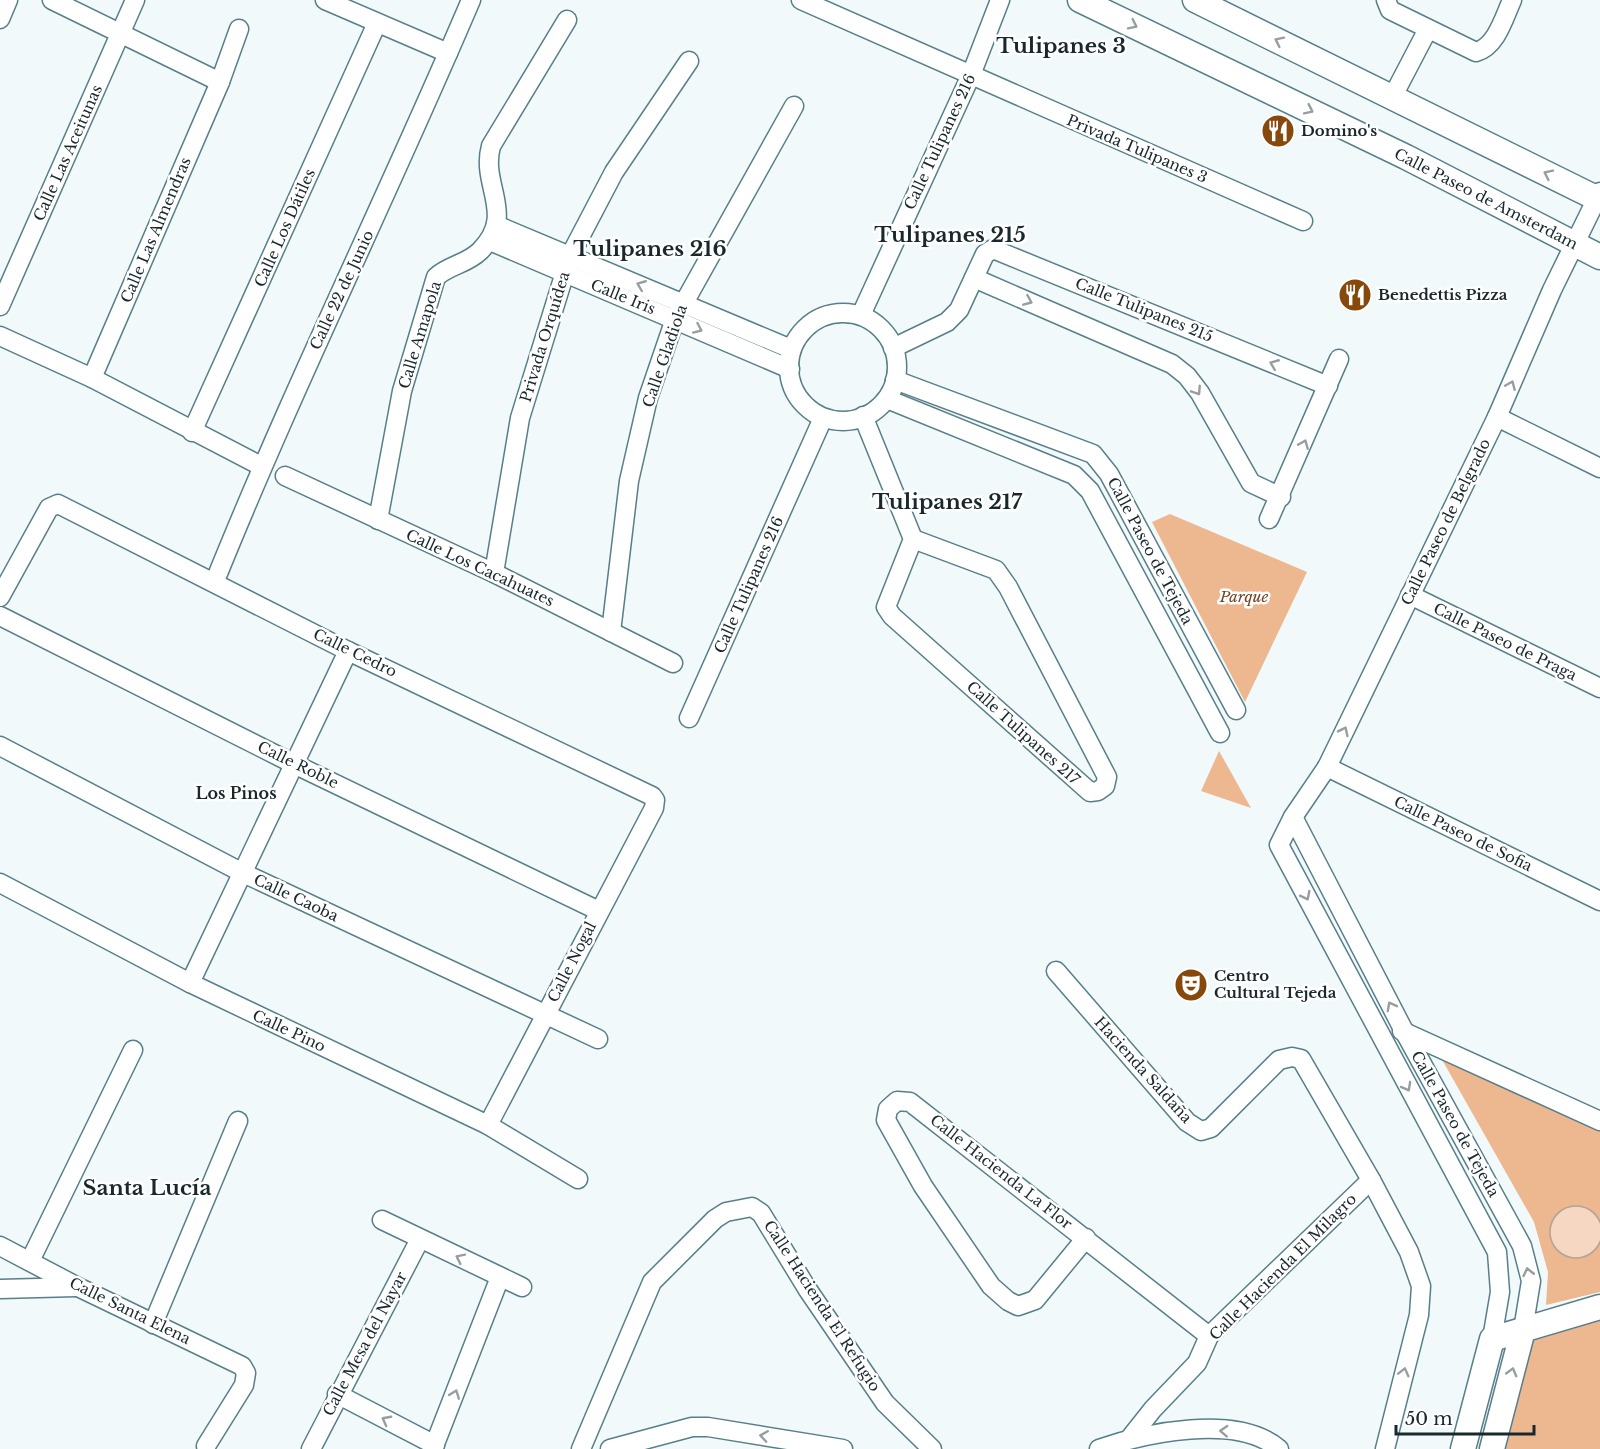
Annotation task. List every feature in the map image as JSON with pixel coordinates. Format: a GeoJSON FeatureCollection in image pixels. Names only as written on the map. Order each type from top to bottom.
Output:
{"type":"FeatureCollection","features":[{"type":"Feature","properties":{"kind":"main road","name":"Calle Paseo de Amsterdam"},"geometry":{"type":"LineString","coordinates":[[1080,0],[1407,157],[1600,257]]}},
{"type":"Feature","properties":{"kind":"main road"},"geometry":{"type":"LineString","coordinates":[[1195,0],[1599,197]]}},
{"type":"Feature","properties":{"kind":"main road"},"geometry":{"type":"LineString","coordinates":[[1492,1339],[1600,1307]]}},
{"type":"Feature","properties":{"kind":"main road","name":"Calle Paseo de Tejeda"},"geometry":{"type":"LineString","coordinates":[[1492,1449],[1523,1330]]}},
{"type":"Feature","properties":{"kind":"main road","name":"Calle Paseo de Tejeda"},"geometry":{"type":"LineString","coordinates":[[1463,1449],[1492,1339]]}},
{"type":"Feature","properties":{"kind":"street"},"geometry":{"type":"LineString","coordinates":[[0,19],[8,0]]}},
{"type":"Feature","properties":{"kind":"street"},"geometry":{"type":"LineString","coordinates":[[52,0],[220,82]]}},
{"type":"Feature","properties":{"kind":"street","name":"Calle Las Aceitunas"},"geometry":{"type":"LineString","coordinates":[[0,306],[135,0]]}},
{"type":"Feature","properties":{"kind":"street"},"geometry":{"type":"LineString","coordinates":[[325,0],[448,53]]}},
{"type":"Feature","properties":{"kind":"street","name":"Calle 22 de Junio"},"geometry":{"type":"LineString","coordinates":[[215,581],[261,466],[412,139],[471,0]]}},
{"type":"Feature","properties":{"kind":"street","name":"Privada Tulipanes 3"},"geometry":{"type":"LineString","coordinates":[[801,0],[1304,221]]}},
{"type":"Feature","properties":{"kind":"street","name":"Calle Tulipanes 216"},"geometry":{"type":"LineString","coordinates":[[861,315],[971,75],[1000,0]]}},
{"type":"Feature","properties":{"kind":"street"},"geometry":{"type":"LineString","coordinates":[[1386,0],[1390,10],[1476,52],[1485,50],[1492,42],[1512,0]]}},
{"type":"Feature","properties":{"kind":"street"},"geometry":{"type":"LineString","coordinates":[[493,233],[497,198],[489,159],[491,146],[567,20]]}},
{"type":"Feature","properties":{"kind":"street","name":"Calle Los Dátiles"},"geometry":{"type":"LineString","coordinates":[[192,432],[377,23]]}},
{"type":"Feature","properties":{"kind":"street","name":"Calle Las Almendras"},"geometry":{"type":"LineString","coordinates":[[92,378],[220,82],[239,29]]}},
{"type":"Feature","properties":{"kind":"street"},"geometry":{"type":"LineString","coordinates":[[1393,96],[1428,29]]}},
{"type":"Feature","properties":{"kind":"street","name":"Privada Orquídea"},"geometry":{"type":"LineString","coordinates":[[494,573],[520,418],[567,264],[614,172],[689,62]]}},
{"type":"Feature","properties":{"kind":"street","name":"Calle Gladiola"},"geometry":{"type":"LineString","coordinates":[[611,632],[628,481],[648,398],[675,319],[794,106]]}},
{"type":"Feature","properties":{"kind":"street","name":"Calle Paseo de Belgrado"},"geometry":{"type":"LineString","coordinates":[[1278,845],[1293,817],[1327,767],[1497,417],[1574,244],[1599,197]]}},
{"type":"Feature","properties":{"kind":"street","name":"Calle Iris"},"geometry":{"type":"LineString","coordinates":[[493,233],[567,264],[675,319],[790,369]]}},
{"type":"Feature","properties":{"kind":"street","name":"Calle Amapola"},"geometry":{"type":"LineString","coordinates":[[378,520],[402,392],[436,276],[466,262],[493,233]]}},
{"type":"Feature","properties":{"kind":"street","name":"Calle Tulipanes 215"},"geometry":{"type":"LineString","coordinates":[[893,348],[948,322],[959,310],[986,254],[993,249],[1328,386]]}},
{"type":"Feature","properties":{"kind":"street","name":"Calle Iris"},"geometry":{"type":"LineString","coordinates":[[567,264],[683,302],[791,349]]}},
{"type":"Feature","properties":{"kind":"street"},"geometry":{"type":"LineString","coordinates":[[974,278],[1172,364],[1187,376],[1200,393],[1251,483],[1281,497]]}},
{"type":"Feature","properties":{"kind":"street"},"geometry":{"type":"LineString","coordinates":[[835,313],[861,315],[875,323],[889,339],[893,348],[896,359],[895,380],[887,399],[871,413],[851,420],[823,418],[811,411],[797,395],[790,369],[791,349],[799,335],[815,320],[835,313]]}},
{"type":"Feature","properties":{"kind":"street"},"geometry":{"type":"LineString","coordinates":[[0,336],[92,378],[261,466]]}},
{"type":"Feature","properties":{"kind":"street"},"geometry":{"type":"LineString","coordinates":[[1269,519],[1281,497],[1339,359]]}},
{"type":"Feature","properties":{"kind":"street","name":"Calle Paseo de Tejeda"},"geometry":{"type":"LineString","coordinates":[[895,380],[1093,454],[1109,474],[1236,710]]}},
{"type":"Feature","properties":{"kind":"street","name":"Calle Paseo de Tejeda"},"geometry":{"type":"LineString","coordinates":[[887,399],[1074,475],[1090,491],[1221,733]]}},
{"type":"Feature","properties":{"kind":"street"},"geometry":{"type":"LineString","coordinates":[[863,416],[913,539]]}},
{"type":"Feature","properties":{"kind":"street"},"geometry":{"type":"LineString","coordinates":[[1497,417],[1600,468]]}},
{"type":"Feature","properties":{"kind":"street","name":"Calle Tulipanes 216"},"geometry":{"type":"LineString","coordinates":[[689,718],[823,418]]}},
{"type":"Feature","properties":{"kind":"street","name":"Calle Los Cacahuates"},"geometry":{"type":"LineString","coordinates":[[285,476],[494,573],[673,663]]}},
{"type":"Feature","properties":{"kind":"street","name":"Calle Cedro"},"geometry":{"type":"LineString","coordinates":[[0,597],[49,508],[55,504],[215,581],[348,651],[648,792],[655,800]]}},
{"type":"Feature","properties":{"kind":"street","name":"Calle Tulipanes 217"},"geometry":{"type":"LineString","coordinates":[[913,539],[996,570],[1107,777],[1105,786],[1098,791],[1090,792],[892,616],[886,607],[888,597],[913,539]]}},
{"type":"Feature","properties":{"kind":"street","name":"Calle Paseo de Praga"},"geometry":{"type":"LineString","coordinates":[[1410,595],[1600,688]]}},
{"type":"Feature","properties":{"kind":"street","name":"Calle Roble"},"geometry":{"type":"LineString","coordinates":[[0,616],[296,765],[599,911]]}},
{"type":"Feature","properties":{"kind":"street"},"geometry":{"type":"LineString","coordinates":[[190,984],[241,872],[296,765],[348,651]]}},
{"type":"Feature","properties":{"kind":"street","name":"Calle Caoba"},"geometry":{"type":"LineString","coordinates":[[0,746],[241,872],[597,1039]]}},
{"type":"Feature","properties":{"kind":"street","name":"Calle Paseo de Sofia"},"geometry":{"type":"LineString","coordinates":[[1327,767],[1600,901]]}},
{"type":"Feature","properties":{"kind":"street","name":"Calle Nogal"},"geometry":{"type":"LineString","coordinates":[[488,1125],[654,808],[655,800]]}},
{"type":"Feature","properties":{"kind":"street","name":"Calle Paseo de Tejeda"},"geometry":{"type":"LineString","coordinates":[[1293,817],[1404,1031],[1522,1246],[1531,1281],[1523,1330]]}},
{"type":"Feature","properties":{"kind":"street","name":"Calle Paseo de Tejeda"},"geometry":{"type":"LineString","coordinates":[[1278,845],[1497,1252],[1500,1292],[1492,1339]]}},
{"type":"Feature","properties":{"kind":"street","name":"Calle Pino"},"geometry":{"type":"LineString","coordinates":[[0,884],[190,984],[488,1125],[578,1179]]}},
{"type":"Feature","properties":{"kind":"street","name":"Hacienda Saldaña"},"geometry":{"type":"LineString","coordinates":[[1056,971],[1188,1122],[1201,1131],[1211,1128],[1279,1060],[1292,1057],[1301,1059],[1371,1180]]}},
{"type":"Feature","properties":{"kind":"street"},"geometry":{"type":"LineString","coordinates":[[1378,1034],[1404,1031],[1600,1121]]}},
{"type":"Feature","properties":{"kind":"street"},"geometry":{"type":"LineString","coordinates":[[30,1261],[134,1050]]}},
{"type":"Feature","properties":{"kind":"street","name":"Calle Hacienda La Flor"},"geometry":{"type":"LineString","coordinates":[[1086,1238],[1035,1300],[1018,1306],[1008,1301],[991,1286],[923,1186],[886,1120],[888,1109],[897,1101],[910,1102],[1086,1238],[1209,1336]]}},
{"type":"Feature","properties":{"kind":"street"},"geometry":{"type":"LineString","coordinates":[[153,1324],[238,1121]]}},
{"type":"Feature","properties":{"kind":"street"},"geometry":{"type":"LineString","coordinates":[[1371,1180],[1409,1252],[1421,1286],[1419,1315],[1385,1449]]}},
{"type":"Feature","properties":{"kind":"street","name":"Calle Hacienda El Milagro"},"geometry":{"type":"LineString","coordinates":[[1130,1438],[1153,1409],[1197,1363],[1209,1336],[1371,1180]]}},
{"type":"Feature","properties":{"kind":"street","name":"Calle Hacienda El Refugio"},"geometry":{"type":"LineString","coordinates":[[581,1449],[652,1282],[715,1219],[737,1208],[752,1207],[761,1212],[808,1290],[885,1403],[932,1449]]}},
{"type":"Feature","properties":{"kind":"street"},"geometry":{"type":"LineString","coordinates":[[382,1220],[522,1287]]}},
{"type":"Feature","properties":{"kind":"street","name":"Calle Mesa del Nayar"},"geometry":{"type":"LineString","coordinates":[[311,1449],[337,1394],[420,1239]]}},
{"type":"Feature","properties":{"kind":"street","name":"Calle Santa Elena"},"geometry":{"type":"LineString","coordinates":[[0,1246],[78,1287],[242,1366],[246,1373],[244,1385],[206,1446]]}},
{"type":"Feature","properties":{"kind":"street"},"geometry":{"type":"LineString","coordinates":[[337,1394],[434,1447],[500,1277]]}},
{"type":"Feature","properties":{"kind":"street"},"geometry":{"type":"LineString","coordinates":[[0,1288],[78,1287]]}},
{"type":"Feature","properties":{"kind":"street"},"geometry":{"type":"LineString","coordinates":[[610,1449],[692,1427],[708,1427],[843,1449]]}},
{"type":"Feature","properties":{"kind":"street"},"geometry":{"type":"LineString","coordinates":[[1099,1449],[1130,1438],[1173,1431],[1229,1430],[1252,1436],[1278,1449]]}},
{"type":"Feature","properties":{"kind":"green space","name":"Parque"},"geometry":{"type":"Polygon","coordinates":[[[1170,514],[1307,572],[1245,702],[1152,522],[1170,514]]]}},
{"type":"Feature","properties":{"kind":"green space"},"geometry":{"type":"Polygon","coordinates":[[[1219,751],[1251,808],[1201,791],[1219,751]]]}},
{"type":"Feature","properties":{"kind":"green space"},"geometry":{"type":"Polygon","coordinates":[[[1436,1049],[1600,1128],[1600,1292],[1546,1305],[1548,1272],[1534,1222],[1436,1049]]]}},
{"type":"Feature","properties":{"kind":"green space"},"geometry":{"type":"Polygon","coordinates":[[[1600,1317],[1600,1449],[1504,1449],[1535,1334],[1600,1317]]]}},
{"type":"Feature","properties":{"kind":"shaded area"},"geometry":{"type":"Polygon","coordinates":[[[1576,1206],[1586,1208],[1594,1214],[1600,1222],[1602,1232],[1600,1242],[1594,1250],[1586,1256],[1576,1258],[1566,1256],[1558,1250],[1552,1242],[1550,1232],[1552,1222],[1558,1214],[1566,1208],[1576,1206]]]}},
{"type":"Feature","properties":{"kind":"place","name":"Domino's"},"geometry":{"type":"Point","coordinates":[1278,131]}},
{"type":"Feature","properties":{"kind":"place","name":"Benedettis Pizza"},"geometry":{"type":"Point","coordinates":[1355,295]}},
{"type":"Feature","properties":{"kind":"place","name":"Centro Cultural Tejeda"},"geometry":{"type":"Point","coordinates":[1191,985]}},
{"type":"Feature","properties":{"kind":"district","name":"Tulipanes 3"},"geometry":{"type":"Point","coordinates":[1061,46]}},
{"type":"Feature","properties":{"kind":"district","name":"Tulipanes 215"},"geometry":{"type":"Point","coordinates":[950,235]}},
{"type":"Feature","properties":{"kind":"district","name":"Tulipanes 216"},"geometry":{"type":"Point","coordinates":[650,249]}},
{"type":"Feature","properties":{"kind":"district","name":"Tulipanes 217"},"geometry":{"type":"Point","coordinates":[947,502]}},
{"type":"Feature","properties":{"kind":"district","name":"Los Pinos"},"geometry":{"type":"Point","coordinates":[236,793]}},
{"type":"Feature","properties":{"kind":"district","name":"Santa Lucía"},"geometry":{"type":"Point","coordinates":[147,1188]}}]}
